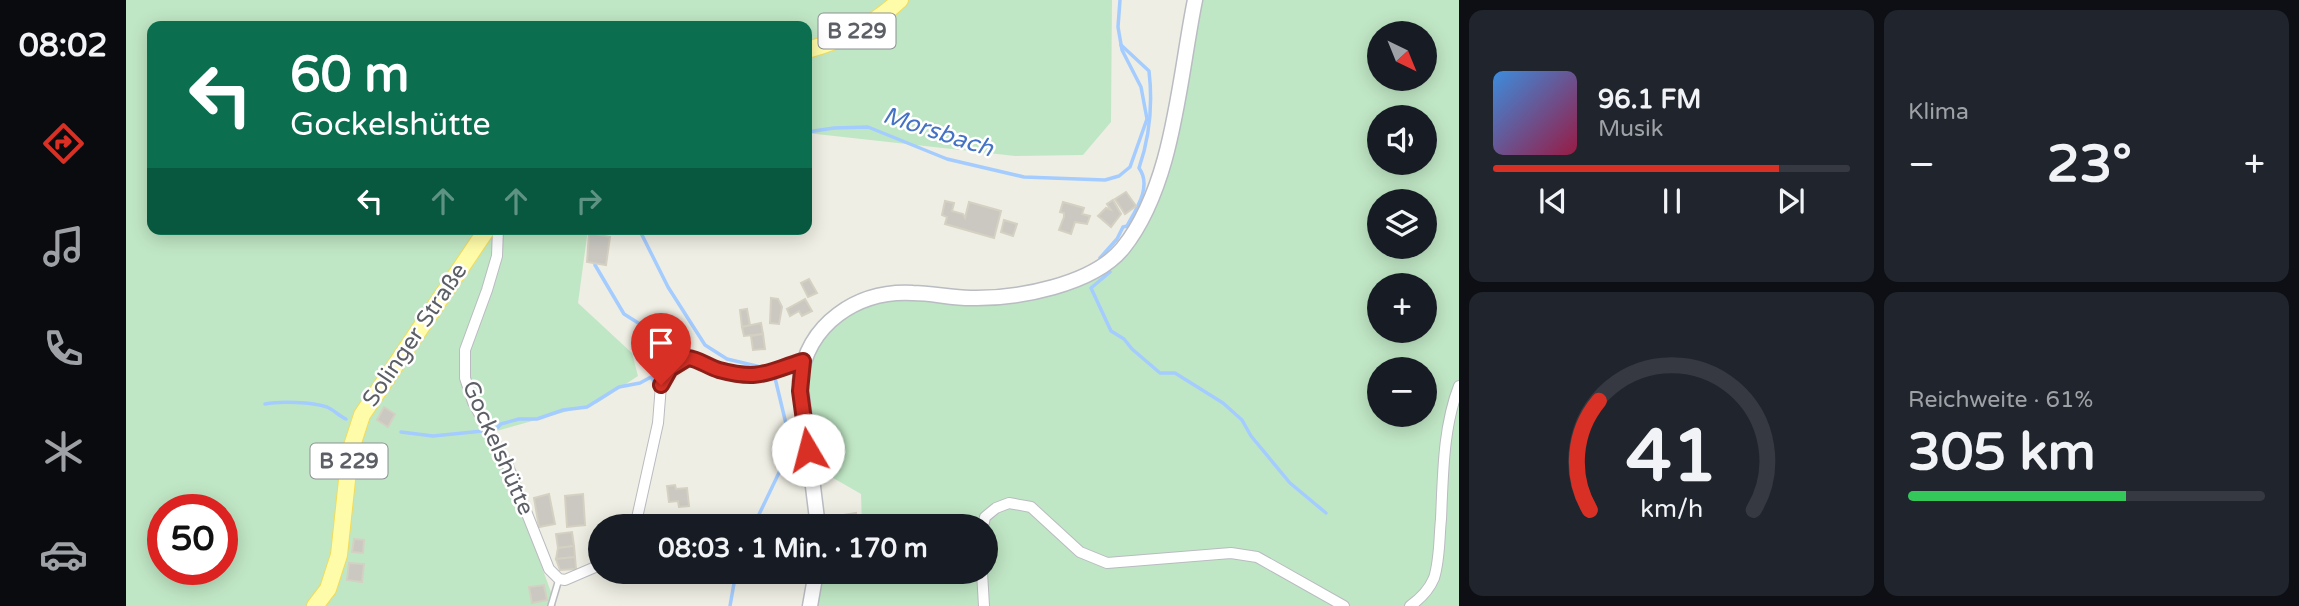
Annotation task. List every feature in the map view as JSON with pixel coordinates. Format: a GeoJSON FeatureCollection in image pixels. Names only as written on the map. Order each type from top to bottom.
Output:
{"type":"FeatureCollection","features":[{"type":"Feature","properties":{"kind":"main road","name":"B 229"},"geometry":{"type":"LineString","coordinates":[[812,48],[845,37],[873,22],[900,0]]}},
{"type":"Feature","properties":{"kind":"main road"},"geometry":{"type":"LineString","coordinates":[[816,514],[800,381],[803,361],[813,340],[825,324],[865,299],[905,293],[997,298],[1076,280],[1096,271],[1114,257],[1133,232],[1157,180],[1173,118],[1195,0]]}},
{"type":"Feature","properties":{"kind":"main road","name":"Solinger Straße"},"geometry":{"type":"LineString","coordinates":[[315,606],[328,589],[340,555],[350,452],[362,415],[482,235]]}},
{"type":"Feature","properties":{"kind":"main road"},"geometry":{"type":"LineString","coordinates":[[810,606],[814,584]]}},
{"type":"Feature","properties":{"kind":"street","name":"Gockelshütte"},"geometry":{"type":"LineString","coordinates":[[498,235],[497,256],[465,350],[465,378],[473,402],[513,476],[545,561],[559,579]]}},
{"type":"Feature","properties":{"kind":"street"},"geometry":{"type":"LineString","coordinates":[[638,514],[656,433],[665,374],[678,362],[688,358],[729,372],[754,376],[803,361]]}},
{"type":"Feature","properties":{"kind":"street"},"geometry":{"type":"LineString","coordinates":[[1410,606],[1424,595],[1433,579],[1438,557],[1445,457],[1453,402],[1459,386]]}},
{"type":"Feature","properties":{"kind":"street"},"geometry":{"type":"LineString","coordinates":[[989,514],[1010,503],[1031,507],[1080,552],[1107,563],[1231,553],[1257,557],[1344,606]]}},
{"type":"Feature","properties":{"kind":"street"},"geometry":{"type":"LineString","coordinates":[[559,579],[573,579],[588,571]]}},
{"type":"Feature","properties":{"kind":"street"},"geometry":{"type":"LineString","coordinates":[[983,584],[984,606]]}},
{"type":"Feature","properties":{"kind":"lane"},"geometry":{"type":"LineString","coordinates":[[551,606],[559,579]]}},
{"type":"Feature","properties":{"kind":"green space"},"geometry":{"type":"Polygon","coordinates":[[[126,0],[1112,0],[1111,122],[1083,155],[1015,156],[812,134],[812,21],[147,21],[147,235],[587,235],[578,303],[632,353],[638,376],[597,403],[493,432],[556,606],[126,606],[126,0]]]}},
{"type":"Feature","properties":{"kind":"green space"},"geometry":{"type":"Polygon","coordinates":[[[1192,0],[1459,0],[1459,606],[810,606],[815,584],[998,584],[998,514],[862,514],[861,494],[828,475],[812,450],[807,371],[812,350],[839,318],[874,301],[1010,295],[1110,267],[1155,199],[1192,0]]]}},
{"type":"Feature","properties":{"kind":"building"},"geometry":{"type":"Polygon","coordinates":[[[1126,192],[1136,206],[1125,214],[1115,199],[1126,192]]]}},
{"type":"Feature","properties":{"kind":"building"},"geometry":{"type":"Polygon","coordinates":[[[1113,200],[1121,214],[1111,227],[1098,216],[1106,208],[1111,210],[1107,204],[1113,200]]]}},
{"type":"Feature","properties":{"kind":"building"},"geometry":{"type":"Polygon","coordinates":[[[945,201],[954,203],[952,211],[963,214],[965,218],[969,202],[1001,211],[994,238],[945,224],[947,217],[942,215],[945,201]]]}},
{"type":"Feature","properties":{"kind":"building"},"geometry":{"type":"Polygon","coordinates":[[[1063,202],[1084,208],[1082,214],[1090,216],[1087,224],[1075,222],[1071,234],[1059,230],[1064,217],[1064,213],[1060,212],[1063,202]]]}},
{"type":"Feature","properties":{"kind":"building"},"geometry":{"type":"Polygon","coordinates":[[[1004,220],[1017,224],[1013,236],[1001,232],[1004,220]]]}},
{"type":"Feature","properties":{"kind":"building"},"geometry":{"type":"Polygon","coordinates":[[[589,235],[610,237],[606,265],[587,262],[589,235]]]}},
{"type":"Feature","properties":{"kind":"building"},"geometry":{"type":"Polygon","coordinates":[[[809,279],[817,293],[808,297],[801,283],[809,279]]]}},
{"type":"Feature","properties":{"kind":"building"},"geometry":{"type":"Polygon","coordinates":[[[771,298],[778,299],[782,307],[779,324],[770,323],[771,298]]]}},
{"type":"Feature","properties":{"kind":"building"},"geometry":{"type":"Polygon","coordinates":[[[805,299],[812,311],[802,316],[799,311],[790,316],[787,309],[805,299]]]}},
{"type":"Feature","properties":{"kind":"building"},"geometry":{"type":"Polygon","coordinates":[[[747,309],[750,325],[742,327],[740,310],[747,309]]]}},
{"type":"Feature","properties":{"kind":"building"},"geometry":{"type":"Polygon","coordinates":[[[761,323],[763,334],[744,336],[742,327],[761,323]]]}},
{"type":"Feature","properties":{"kind":"building"},"geometry":{"type":"Polygon","coordinates":[[[763,334],[765,349],[753,350],[751,336],[763,334]]]}},
{"type":"Feature","properties":{"kind":"building"},"geometry":{"type":"Polygon","coordinates":[[[384,407],[395,414],[388,427],[377,420],[384,407]]]}},
{"type":"Feature","properties":{"kind":"building"},"geometry":{"type":"Polygon","coordinates":[[[675,485],[676,489],[687,488],[689,506],[679,507],[678,501],[669,502],[667,486],[675,485]]]}},
{"type":"Feature","properties":{"kind":"building"},"geometry":{"type":"Polygon","coordinates":[[[549,494],[555,524],[539,527],[534,498],[549,494]]]}},
{"type":"Feature","properties":{"kind":"building"},"geometry":{"type":"Polygon","coordinates":[[[583,494],[585,525],[567,527],[565,496],[583,494]]]}},
{"type":"Feature","properties":{"kind":"building"},"geometry":{"type":"Polygon","coordinates":[[[572,532],[574,546],[558,548],[556,534],[572,532]]]}},
{"type":"Feature","properties":{"kind":"building"},"geometry":{"type":"Polygon","coordinates":[[[354,539],[364,540],[363,553],[352,552],[354,539]]]}},
{"type":"Feature","properties":{"kind":"building"},"geometry":{"type":"Polygon","coordinates":[[[574,546],[575,557],[556,559],[558,548],[574,546]]]}},
{"type":"Feature","properties":{"kind":"building"},"geometry":{"type":"Polygon","coordinates":[[[575,557],[576,569],[560,570],[556,559],[575,557]]]}},
{"type":"Feature","properties":{"kind":"building"},"geometry":{"type":"Polygon","coordinates":[[[349,563],[364,564],[362,582],[347,580],[349,563]]]}},
{"type":"Feature","properties":{"kind":"building"},"geometry":{"type":"Polygon","coordinates":[[[544,585],[547,600],[532,603],[529,587],[544,585]]]}},
{"type":"Feature","properties":{"kind":"waterway","name":"Morsbach"},"geometry":{"type":"LineString","coordinates":[[812,131],[868,127],[947,159],[1024,177],[1105,180],[1119,176],[1130,167],[1147,119],[1141,87],[1122,50],[1118,27],[1120,0]]}},
{"type":"Feature","properties":{"kind":"waterway"},"geometry":{"type":"LineString","coordinates":[[1100,258],[1117,239],[1123,227],[1127,226],[1144,190],[1143,175],[1139,168],[1150,120],[1149,71],[1121,45]]}},
{"type":"Feature","properties":{"kind":"waterway","name":"Morsbach"},"geometry":{"type":"LineString","coordinates":[[642,235],[668,287],[705,345],[727,359],[769,369],[775,378],[788,432],[786,458],[759,514]]}},
{"type":"Feature","properties":{"kind":"waterway"},"geometry":{"type":"LineString","coordinates":[[495,430],[501,424],[519,419],[537,419],[563,410],[587,407],[619,387],[640,383],[651,377],[656,384],[663,369],[676,359],[670,343],[624,314],[595,265]]}},
{"type":"Feature","properties":{"kind":"waterway"},"geometry":{"type":"LineString","coordinates":[[1110,272],[1091,288],[1111,331],[1124,339],[1160,373],[1175,373],[1223,403],[1242,420],[1251,436],[1290,483],[1326,513]]}},
{"type":"Feature","properties":{"kind":"waterway"},"geometry":{"type":"LineString","coordinates":[[265,404],[321,405],[346,419]]}},
{"type":"Feature","properties":{"kind":"waterway"},"geometry":{"type":"LineString","coordinates":[[401,432],[433,436],[483,431]]}},
{"type":"Feature","properties":{"kind":"waterway","name":"Morsbach"},"geometry":{"type":"LineString","coordinates":[[730,606],[734,584]]}},
{"type":"Feature","properties":{"kind":"route"},"geometry":{"type":"LineString","coordinates":[[661,385],[670,369],[688,358],[712,368],[754,376],[768,374],[803,361],[800,391],[808,450]]}}]}
